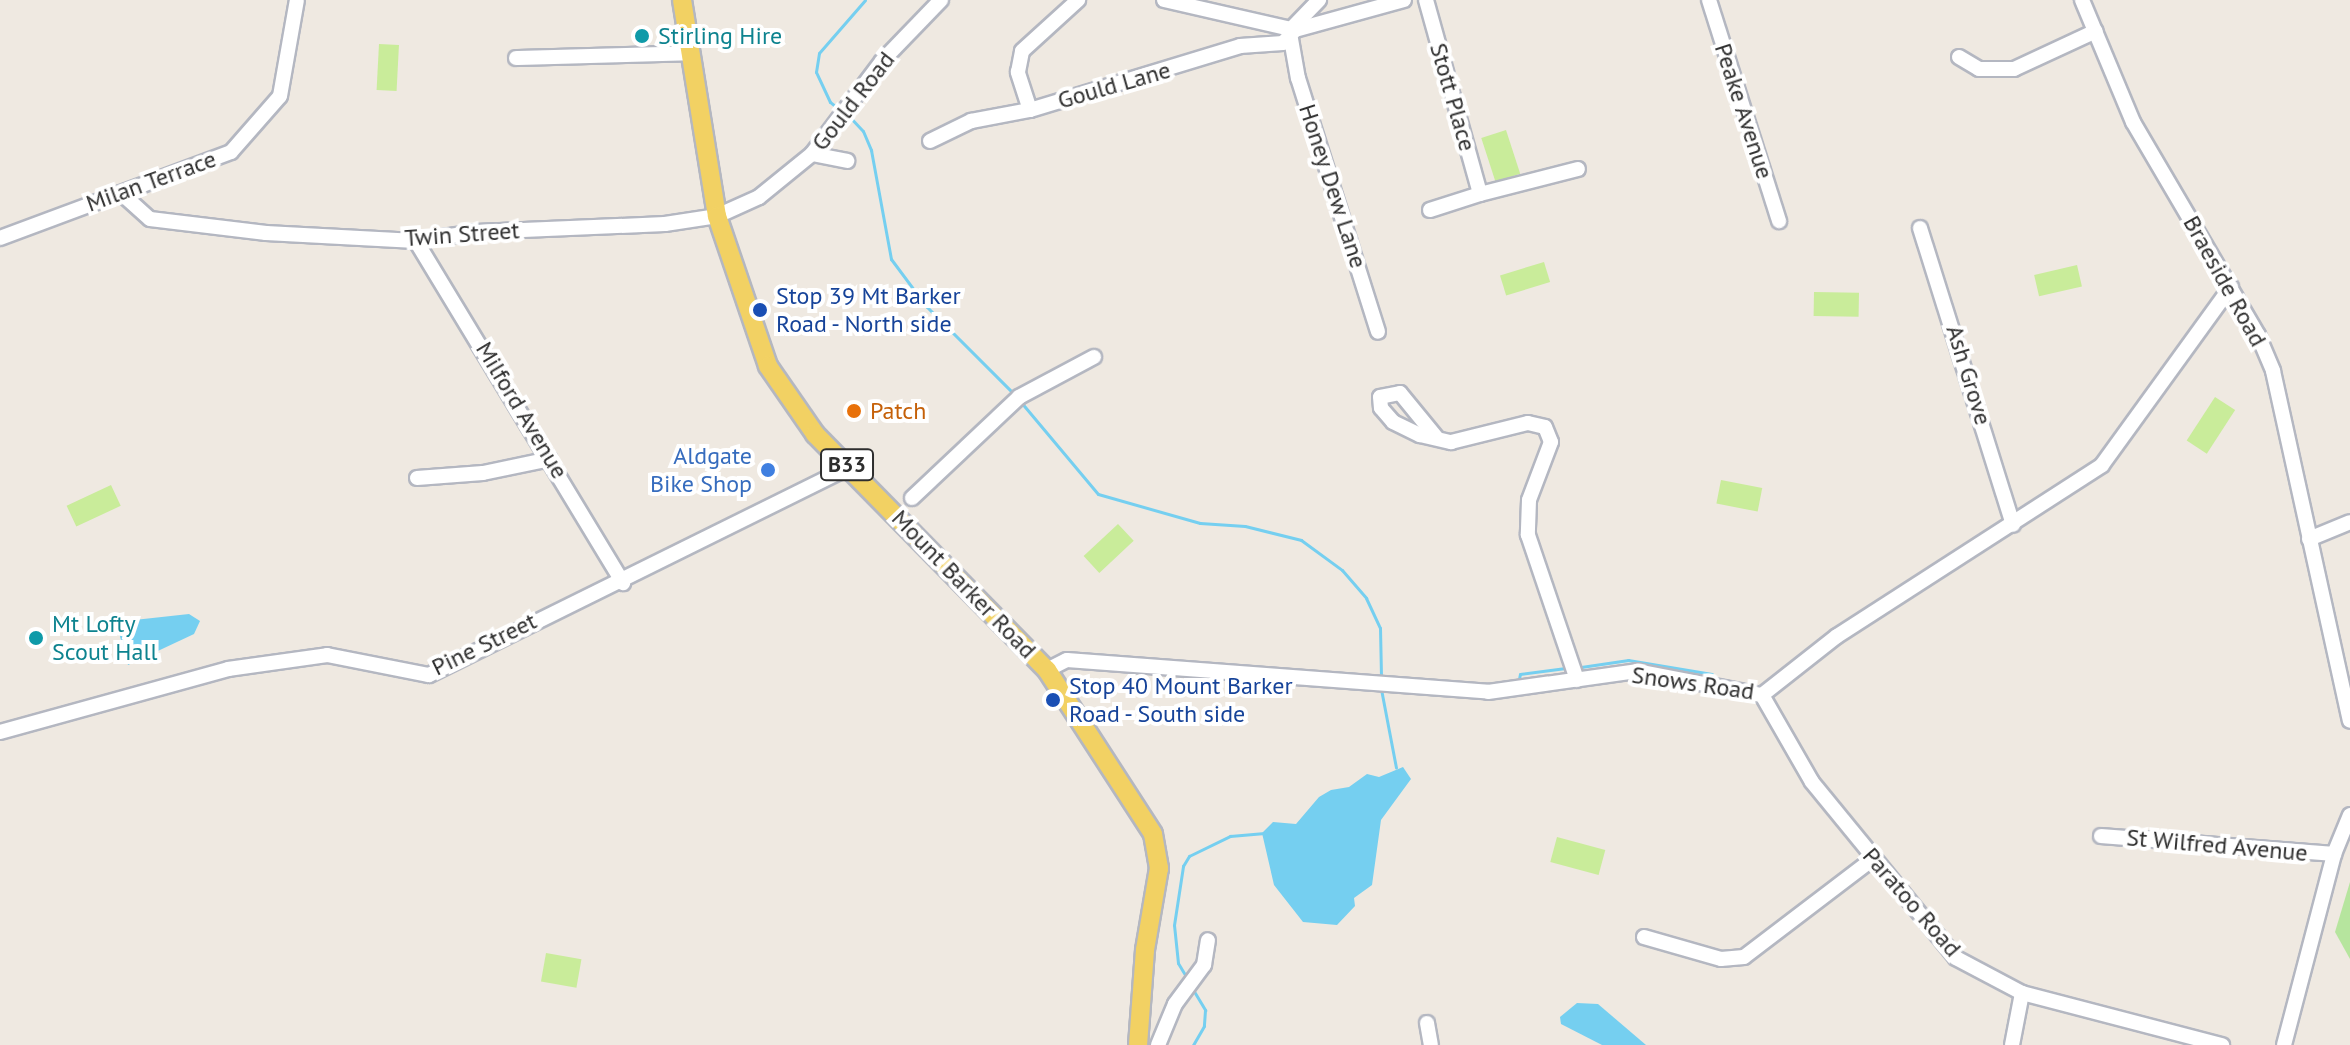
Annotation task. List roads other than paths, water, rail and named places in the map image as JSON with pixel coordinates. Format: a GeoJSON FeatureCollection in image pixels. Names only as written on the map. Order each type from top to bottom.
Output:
{"type":"FeatureCollection","features":[{"type":"Feature","properties":{"kind":"main road","name":"Mount Barker Road"},"geometry":{"type":"LineString","coordinates":[[682,0],[717,216],[768,366],[799,416],[1047,670],[1153,834],[1159,868],[1145,950],[1138,1045]]}},
{"type":"Feature","properties":{"kind":"street","name":"Milan Terrace"},"geometry":{"type":"LineString","coordinates":[[0,238],[231,152],[280,96],[297,0]]}},
{"type":"Feature","properties":{"kind":"street","name":"Gould Road"},"geometry":{"type":"LineString","coordinates":[[717,216],[759,197],[812,154],[882,61],[941,0]]}},
{"type":"Feature","properties":{"kind":"street"},"geometry":{"type":"LineString","coordinates":[[1030,110],[1018,72],[1022,51],[1078,0]]}},
{"type":"Feature","properties":{"kind":"street"},"geometry":{"type":"LineString","coordinates":[[1164,0],[1292,33],[1404,0]]}},
{"type":"Feature","properties":{"kind":"street"},"geometry":{"type":"LineString","coordinates":[[1292,33],[1319,0]]}},
{"type":"Feature","properties":{"kind":"street","name":"Stott Place"},"geometry":{"type":"LineString","coordinates":[[1426,0],[1480,194]]}},
{"type":"Feature","properties":{"kind":"street","name":"Peake Avenue"},"geometry":{"type":"LineString","coordinates":[[1709,0],[1779,221]]}},
{"type":"Feature","properties":{"kind":"street","name":"Braeside Road"},"geometry":{"type":"LineString","coordinates":[[2082,0],[2133,122],[2231,287],[2273,371],[2350,721]]}},
{"type":"Feature","properties":{"kind":"street"},"geometry":{"type":"LineString","coordinates":[[1959,57],[1979,69],[2014,69],[2096,31]]}},
{"type":"Feature","properties":{"kind":"street","name":"Gould Lane"},"geometry":{"type":"LineString","coordinates":[[930,141],[971,121],[1030,110],[1292,33]]}},
{"type":"Feature","properties":{"kind":"street","name":"Honey Dew Lane"},"geometry":{"type":"LineString","coordinates":[[1292,33],[1298,78],[1378,332]]}},
{"type":"Feature","properties":{"kind":"street"},"geometry":{"type":"LineString","coordinates":[[516,58],[691,53]]}},
{"type":"Feature","properties":{"kind":"street"},"geometry":{"type":"LineString","coordinates":[[812,154],[847,161]]}},
{"type":"Feature","properties":{"kind":"street"},"geometry":{"type":"LineString","coordinates":[[1430,210],[1578,169]]}},
{"type":"Feature","properties":{"kind":"street","name":"Twin Street"},"geometry":{"type":"LineString","coordinates":[[121,193],[150,219],[266,233],[416,241],[476,232],[665,224],[717,216]]}},
{"type":"Feature","properties":{"kind":"street","name":"Ash Grove"},"geometry":{"type":"LineString","coordinates":[[1920,228],[2013,525]]}},
{"type":"Feature","properties":{"kind":"street","name":"Milford Avenue"},"geometry":{"type":"LineString","coordinates":[[416,241],[623,583]]}},
{"type":"Feature","properties":{"kind":"street","name":"Snows Road"},"geometry":{"type":"LineString","coordinates":[[1047,670],[1067,660],[1382,686],[1517,692],[1637,671],[1762,695],[1837,636],[2102,465],[2231,287]]}},
{"type":"Feature","properties":{"kind":"street"},"geometry":{"type":"LineString","coordinates":[[912,498],[1016,400],[1094,357]]}},
{"type":"Feature","properties":{"kind":"street"},"geometry":{"type":"LineString","coordinates":[[1436,437],[1468,441],[1528,423],[1545,427],[1551,442],[1529,500],[1528,535],[1577,680]]}},
{"type":"Feature","properties":{"kind":"street"},"geometry":{"type":"LineString","coordinates":[[417,478],[483,473],[550,459]]}},
{"type":"Feature","properties":{"kind":"street","name":"Pine Street"},"geometry":{"type":"LineString","coordinates":[[0,732],[228,669],[327,655],[429,675],[532,620],[623,583],[849,467]]}},
{"type":"Feature","properties":{"kind":"street"},"geometry":{"type":"LineString","coordinates":[[2309,539],[2350,522]]}},
{"type":"Feature","properties":{"kind":"street","name":"Paratoo Road"},"geometry":{"type":"LineString","coordinates":[[1762,695],[1812,782],[1956,958],[2022,993],[2222,1045]]}},
{"type":"Feature","properties":{"kind":"street"},"geometry":{"type":"LineString","coordinates":[[2284,1045],[2334,854],[2350,815]]}},
{"type":"Feature","properties":{"kind":"street","name":"St Wilfred Avenue"},"geometry":{"type":"LineString","coordinates":[[2101,836],[2334,854]]}},
{"type":"Feature","properties":{"kind":"street"},"geometry":{"type":"LineString","coordinates":[[1644,937],[1721,959],[1744,957],[1874,858]]}},
{"type":"Feature","properties":{"kind":"street"},"geometry":{"type":"LineString","coordinates":[[1158,1045],[1190,983],[1204,965],[1208,940]]}},
{"type":"Feature","properties":{"kind":"street"},"geometry":{"type":"LineString","coordinates":[[2012,1045],[2022,993]]}},
{"type":"Feature","properties":{"kind":"street"},"geometry":{"type":"LineString","coordinates":[[1427,1023],[1431,1045]]}},
{"type":"Feature","properties":{"kind":"water"},"geometry":{"type":"Polygon","coordinates":[[[189,614],[200,621],[194,634],[128,665],[116,622],[189,614]]]}},
{"type":"Feature","properties":{"kind":"water"},"geometry":{"type":"Polygon","coordinates":[[[1403,767],[1411,779],[1381,820],[1372,885],[1354,898],[1355,906],[1337,925],[1303,922],[1274,885],[1262,833],[1273,822],[1296,824],[1319,797],[1331,790],[1349,787],[1367,774],[1379,777],[1403,767]]]}},
{"type":"Feature","properties":{"kind":"water"},"geometry":{"type":"Polygon","coordinates":[[[1577,1003],[1598,1004],[1646,1045],[1602,1045],[1561,1024],[1560,1017],[1577,1003]]]}},
{"type":"Feature","properties":{"kind":"waterway"},"geometry":{"type":"LineString","coordinates":[[840,110],[830,102],[816,72],[819,53],[865,0]]}},
{"type":"Feature","properties":{"kind":"waterway"},"geometry":{"type":"LineString","coordinates":[[847,114],[863,131],[871,150],[891,259],[926,306],[1015,395]]}},
{"type":"Feature","properties":{"kind":"waterway"},"geometry":{"type":"LineString","coordinates":[[1020,401],[1098,494],[1200,523],[1245,526],[1301,540],[1342,570],[1366,598],[1380,628],[1381,677]]}},
{"type":"Feature","properties":{"kind":"waterway"},"geometry":{"type":"LineString","coordinates":[[1581,667],[1628,660],[1712,674]]}},
{"type":"Feature","properties":{"kind":"waterway"},"geometry":{"type":"LineString","coordinates":[[1518,684],[1520,674],[1566,668]]}},
{"type":"Feature","properties":{"kind":"waterway"},"geometry":{"type":"LineString","coordinates":[[1381,689],[1396,768]]}},
{"type":"Feature","properties":{"kind":"waterway"},"geometry":{"type":"LineString","coordinates":[[1187,978],[1178,963],[1174,925],[1183,866],[1189,856],[1230,836],[1262,833]]}},
{"type":"Feature","properties":{"kind":"waterway"},"geometry":{"type":"LineString","coordinates":[[1192,988],[1205,1010],[1204,1026],[1193,1045]]}},
{"type":"Feature","properties":{"kind":"place","name":"Stirling Hire"},"geometry":{"type":"Point","coordinates":[642,36]}},
{"type":"Feature","properties":{"kind":"place","name":"Stop 39 Mt Barker Road - North side"},"geometry":{"type":"Point","coordinates":[760,310]}},
{"type":"Feature","properties":{"kind":"place","name":"Patch"},"geometry":{"type":"Point","coordinates":[854,411]}},
{"type":"Feature","properties":{"kind":"place","name":"Aldgate Bike Shop"},"geometry":{"type":"Point","coordinates":[768,470]}},
{"type":"Feature","properties":{"kind":"place","name":"Mt Lofty Scout Hall"},"geometry":{"type":"Point","coordinates":[36,638]}},
{"type":"Feature","properties":{"kind":"place","name":"Stop 40 Mount Barker Road - South side"},"geometry":{"type":"Point","coordinates":[1053,700]}}]}
